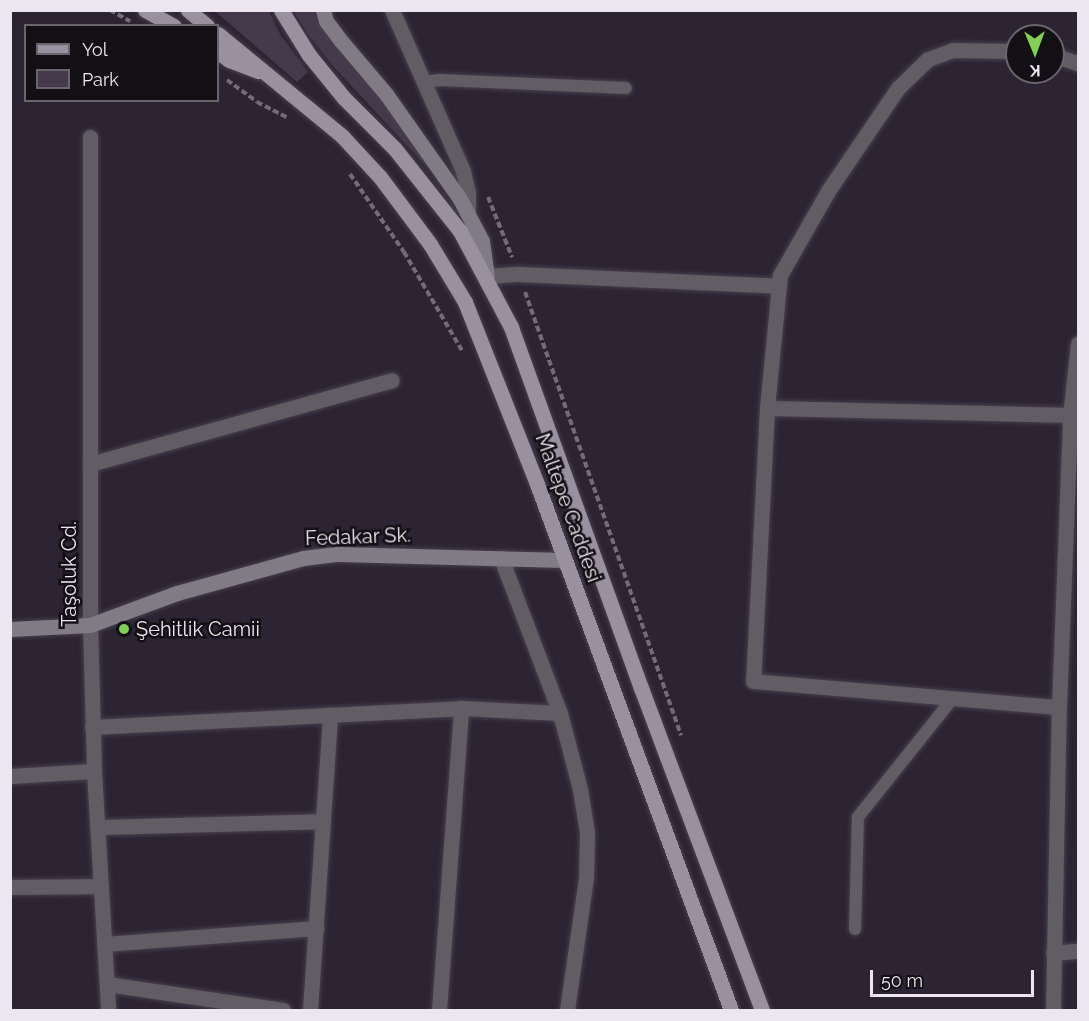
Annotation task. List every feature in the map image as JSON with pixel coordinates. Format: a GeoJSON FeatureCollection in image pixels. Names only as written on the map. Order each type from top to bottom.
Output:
{"type":"FeatureCollection","features":[{"type":"Feature","properties":{"kind":"main road"},"geometry":{"type":"LineString","coordinates":[[145,10],[170,24]]}},
{"type":"Feature","properties":{"kind":"main road"},"geometry":{"type":"LineString","coordinates":[[188,10],[205,24]]}},
{"type":"Feature","properties":{"kind":"main road","name":"Maltepe Caddesi"},"geometry":{"type":"LineString","coordinates":[[280,10],[309,55],[344,98],[395,149],[460,231],[487,276],[511,327],[641,688],[762,1011]]}},
{"type":"Feature","properties":{"kind":"main road"},"geometry":{"type":"LineString","coordinates":[[323,10],[326,21],[386,94],[460,199],[482,241],[487,276]]}},
{"type":"Feature","properties":{"kind":"main road","name":"Maltepe Caddesi"},"geometry":{"type":"LineString","coordinates":[[219,35],[342,136],[380,177],[430,244],[465,302],[565,560],[731,1011]]}},
{"type":"Feature","properties":{"kind":"main road"},"geometry":{"type":"LineString","coordinates":[[219,53],[229,60],[271,76]]}},
{"type":"Feature","properties":{"kind":"main road","name":"Fedakar Sk."},"geometry":{"type":"LineString","coordinates":[[10,629],[90,625],[177,592],[303,558],[338,554],[565,560]]}},
{"type":"Feature","properties":{"kind":"street"},"geometry":{"type":"LineString","coordinates":[[392,10],[463,171],[468,192],[468,215]]}},
{"type":"Feature","properties":{"kind":"street"},"geometry":{"type":"LineString","coordinates":[[1005,51],[953,50],[928,59],[898,88],[828,191],[780,275],[767,408],[753,681],[1059,707]]}},
{"type":"Feature","properties":{"kind":"street","name":"Taşoluk Cd."},"geometry":{"type":"LineString","coordinates":[[90,137],[92,727],[108,1011]]}},
{"type":"Feature","properties":{"kind":"street"},"geometry":{"type":"LineString","coordinates":[[487,276],[519,274],[779,286]]}},
{"type":"Feature","properties":{"kind":"street"},"geometry":{"type":"LineString","coordinates":[[1053,1011],[1059,707],[1078,343]]}},
{"type":"Feature","properties":{"kind":"street"},"geometry":{"type":"LineString","coordinates":[[90,464],[392,380]]}},
{"type":"Feature","properties":{"kind":"street"},"geometry":{"type":"LineString","coordinates":[[767,408],[1074,416]]}},
{"type":"Feature","properties":{"kind":"street"},"geometry":{"type":"LineString","coordinates":[[501,558],[560,713],[580,789],[587,832],[586,878],[567,1011]]}},
{"type":"Feature","properties":{"kind":"street"},"geometry":{"type":"LineString","coordinates":[[92,727],[461,708],[560,713]]}},
{"type":"Feature","properties":{"kind":"street"},"geometry":{"type":"LineString","coordinates":[[439,1011],[461,708]]}},
{"type":"Feature","properties":{"kind":"street"},"geometry":{"type":"LineString","coordinates":[[310,1011],[330,715]]}},
{"type":"Feature","properties":{"kind":"street"},"geometry":{"type":"LineString","coordinates":[[10,776],[94,771]]}},
{"type":"Feature","properties":{"kind":"street"},"geometry":{"type":"LineString","coordinates":[[98,827],[323,821]]}},
{"type":"Feature","properties":{"kind":"street"},"geometry":{"type":"LineString","coordinates":[[10,887],[101,886]]}},
{"type":"Feature","properties":{"kind":"street"},"geometry":{"type":"LineString","coordinates":[[104,944],[316,928]]}},
{"type":"Feature","properties":{"kind":"street"},"geometry":{"type":"LineString","coordinates":[[1053,952],[1078,951]]}},
{"type":"Feature","properties":{"kind":"street"},"geometry":{"type":"LineString","coordinates":[[107,984],[251,1008],[283,1011]]}},
{"type":"Feature","properties":{"kind":"lane"},"geometry":{"type":"LineString","coordinates":[[424,82],[440,80],[626,88]]}},
{"type":"Feature","properties":{"kind":"lane"},"geometry":{"type":"LineString","coordinates":[[855,929],[858,817],[952,698]]}},
{"type":"Feature","properties":{"kind":"path"},"geometry":{"type":"LineString","coordinates":[[110,10],[134,24]]}},
{"type":"Feature","properties":{"kind":"path"},"geometry":{"type":"LineString","coordinates":[[226,79],[257,102],[291,118]]}},
{"type":"Feature","properties":{"kind":"path"},"geometry":{"type":"LineString","coordinates":[[344,165],[404,252],[468,362]]}},
{"type":"Feature","properties":{"kind":"path"},"geometry":{"type":"LineString","coordinates":[[484,188],[519,274],[683,743]]}},
{"type":"Feature","properties":{"kind":"green space"},"geometry":{"type":"Polygon","coordinates":[[[215,11],[269,11],[280,34],[308,72],[297,82],[215,11]]]}},
{"type":"Feature","properties":{"kind":"green space"},"geometry":{"type":"Polygon","coordinates":[[[294,11],[314,11],[319,24],[383,101],[441,182],[332,65],[307,33],[294,11]]]}},
{"type":"Feature","properties":{"kind":"place","name":"Şehitlik Camii"},"geometry":{"type":"Point","coordinates":[124,629]}}]}
